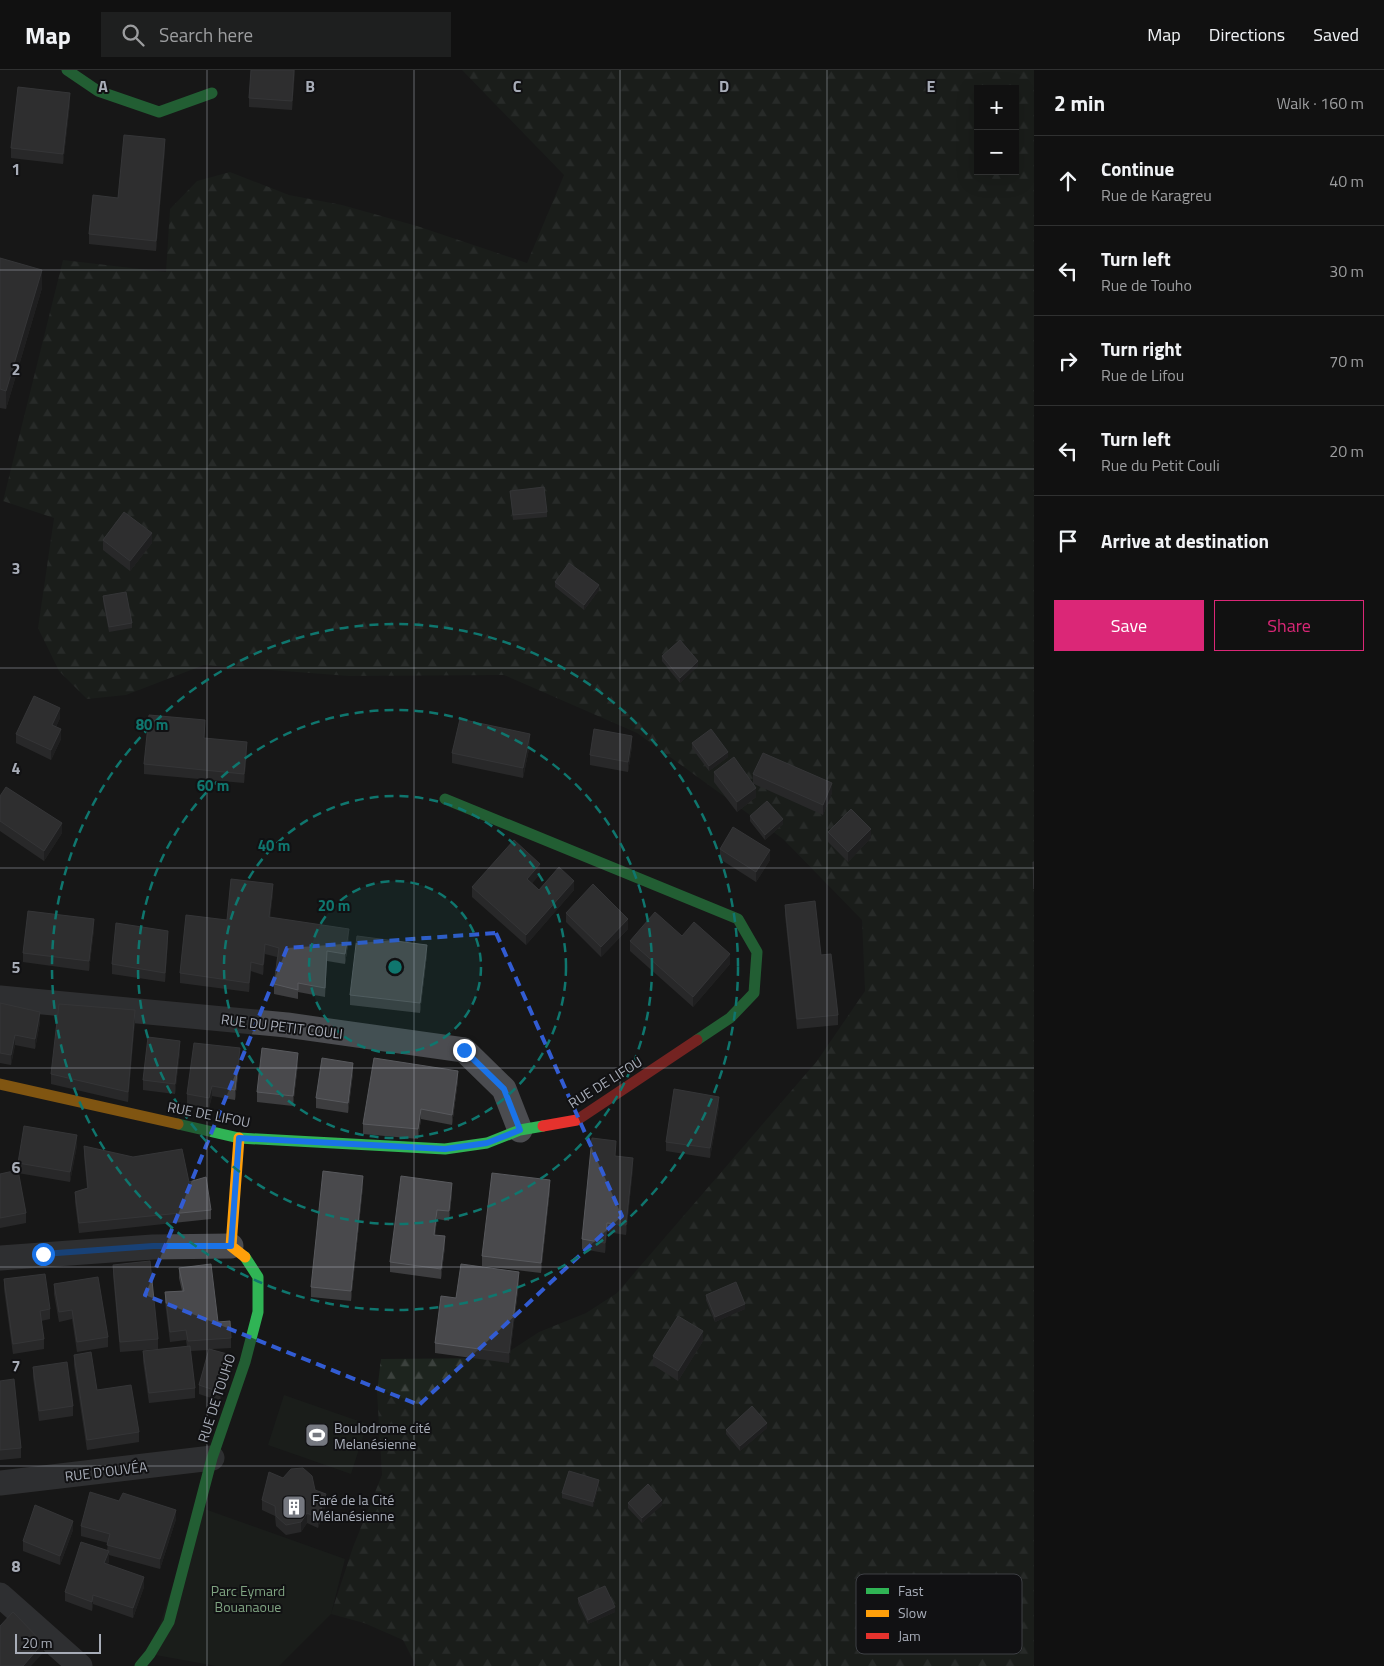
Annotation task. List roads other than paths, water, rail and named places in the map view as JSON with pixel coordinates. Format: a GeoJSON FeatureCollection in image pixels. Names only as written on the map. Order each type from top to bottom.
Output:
{"type":"FeatureCollection","features":[{"type":"Feature","properties":{"kind":"street"},"geometry":{"type":"LineString","coordinates":[[66,70],[98,91],[159,112],[212,93]]}},
{"type":"Feature","properties":{"kind":"street","name":"RUE DE LIFOU"},"geometry":{"type":"LineString","coordinates":[[0,1084],[239,1138],[445,1149],[487,1143],[520,1130],[577,1120],[730,1018],[754,993],[757,952],[738,919],[445,799]]}},
{"type":"Feature","properties":{"kind":"street","name":"RUE DU PETIT COULI"},"geometry":{"type":"LineString","coordinates":[[0,998],[287,1025],[464,1050],[504,1089],[520,1130]]}},
{"type":"Feature","properties":{"kind":"street"},"geometry":{"type":"LineString","coordinates":[[0,1258],[153,1246],[231,1246],[239,1138]]}},
{"type":"Feature","properties":{"kind":"street","name":"RUE DE TOUHO"},"geometry":{"type":"LineString","coordinates":[[140,1666],[150,1654],[169,1622],[212,1458],[245,1362],[258,1312],[258,1277],[245,1257],[231,1246]]}},
{"type":"Feature","properties":{"kind":"street","name":"RUE D'OUVÉA"},"geometry":{"type":"LineString","coordinates":[[0,1483],[212,1458]]}},
{"type":"Feature","properties":{"kind":"street"},"geometry":{"type":"LineString","coordinates":[[0,1595],[80,1666]]}},
{"type":"Feature","properties":{"kind":"place","name":"Boulodrome cité Melanésienne"},"geometry":{"type":"Point","coordinates":[317,1435]}},
{"type":"Feature","properties":{"kind":"place","name":"Faré de la Cité Mélanésienne"},"geometry":{"type":"Point","coordinates":[294,1507]}},
{"type":"Feature","properties":{"kind":"park label","name":"Parc Eymard Bouanaoue"},"geometry":{"type":"Point","coordinates":[248,1598]}}]}
